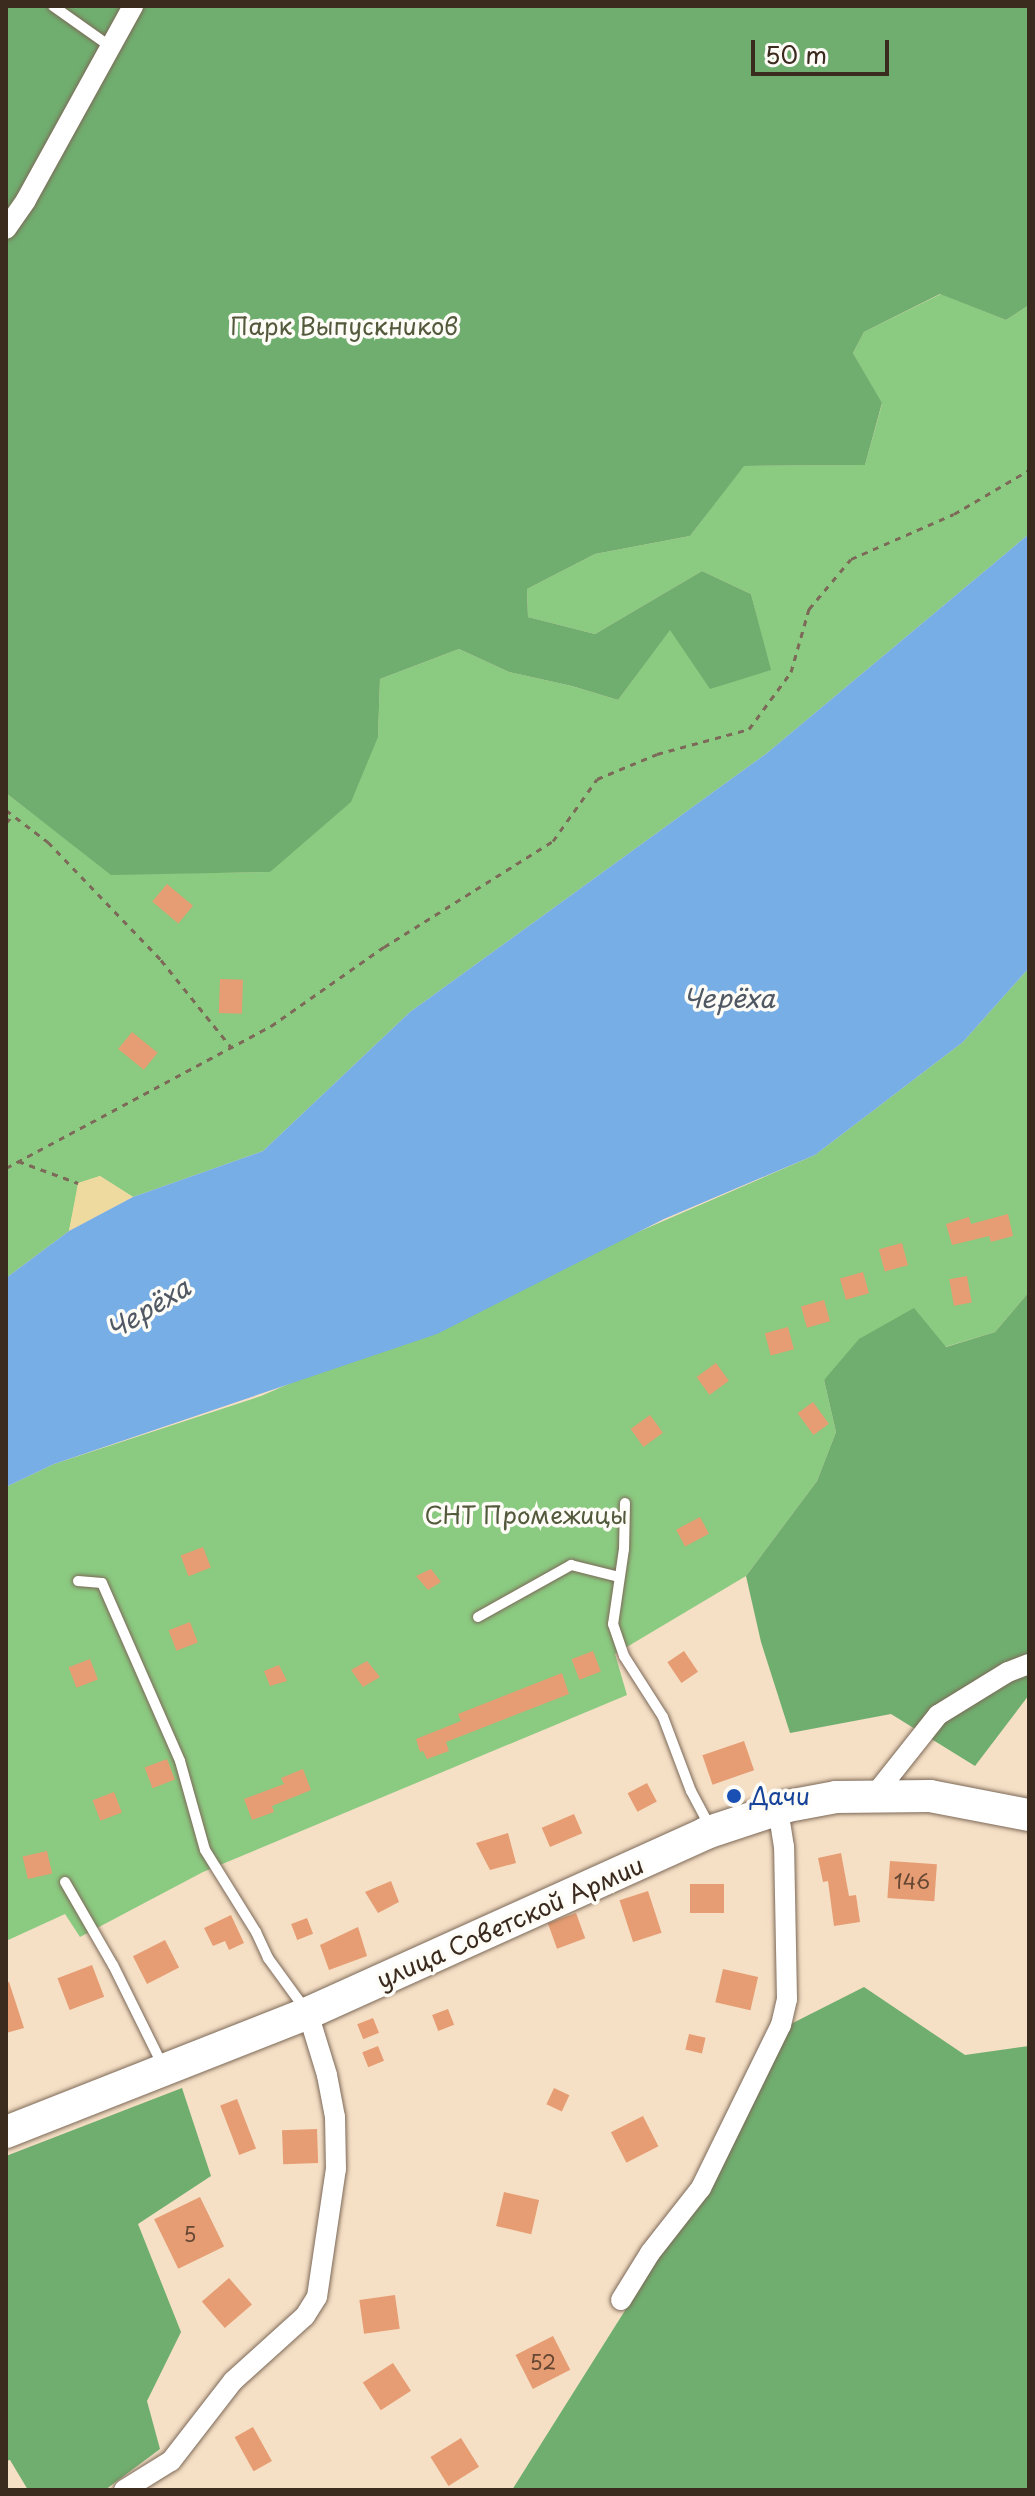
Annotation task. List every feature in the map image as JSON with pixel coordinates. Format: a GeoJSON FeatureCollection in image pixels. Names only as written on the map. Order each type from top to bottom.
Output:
{"type":"FeatureCollection","features":[{"type":"Feature","properties":{"kind":"main road","name":"улица Советской Армии"},"geometry":{"type":"LineString","coordinates":[[6,2132],[308,2013],[713,1831],[778,1809],[836,1797],[930,1796],[1029,1815]]}},
{"type":"Feature","properties":{"kind":"street"},"geometry":{"type":"LineString","coordinates":[[6,229],[26,200],[133,6]]}},
{"type":"Feature","properties":{"kind":"street"},"geometry":{"type":"LineString","coordinates":[[873,1797],[938,1715],[1008,1672],[1029,1664]]}},
{"type":"Feature","properties":{"kind":"street"},"geometry":{"type":"LineString","coordinates":[[621,2300],[650,2253],[701,2188],[781,2025],[787,1999],[784,1847],[778,1809]]}},
{"type":"Feature","properties":{"kind":"street"},"geometry":{"type":"LineString","coordinates":[[124,2490],[171,2461],[233,2381],[305,2316],[317,2297],[336,2169],[335,2117],[327,2075],[308,2013]]}},
{"type":"Feature","properties":{"kind":"lane"},"geometry":{"type":"LineString","coordinates":[[53,6],[111,47]]}},
{"type":"Feature","properties":{"kind":"lane"},"geometry":{"type":"LineString","coordinates":[[625,1503],[624,1549],[613,1624],[624,1656],[663,1717],[691,1791],[713,1831]]}},
{"type":"Feature","properties":{"kind":"lane"},"geometry":{"type":"LineString","coordinates":[[478,1617],[571,1565],[619,1577]]}},
{"type":"Feature","properties":{"kind":"lane"},"geometry":{"type":"LineString","coordinates":[[78,1581],[102,1583],[180,1761],[205,1850],[256,1932],[268,1958],[308,2013]]}},
{"type":"Feature","properties":{"kind":"lane"},"geometry":{"type":"LineString","coordinates":[[1008,1672],[1029,1654]]}},
{"type":"Feature","properties":{"kind":"lane"},"geometry":{"type":"LineString","coordinates":[[65,1882],[113,1965],[165,2070]]}},
{"type":"Feature","properties":{"kind":"path"},"geometry":{"type":"LineString","coordinates":[[6,1168],[271,1026],[384,947],[553,841],[597,779],[657,754],[749,729],[791,672],[809,609],[851,559],[954,514],[1029,470]]}},
{"type":"Feature","properties":{"kind":"path"},"geometry":{"type":"LineString","coordinates":[[6,810],[48,842],[161,960],[231,1047]]}},
{"type":"Feature","properties":{"kind":"path"},"geometry":{"type":"LineString","coordinates":[[6,823],[13,815]]}},
{"type":"Feature","properties":{"kind":"path"},"geometry":{"type":"LineString","coordinates":[[18,1161],[78,1183]]}},
{"type":"Feature","properties":{"kind":"green space","name":"Парк Выпускников"},"geometry":{"type":"Polygon","coordinates":[[[6,6],[1029,6],[1029,305],[1006,320],[940,294],[864,332],[853,353],[882,403],[865,465],[744,466],[690,536],[595,554],[527,589],[528,617],[595,634],[702,571],[751,594],[771,670],[710,689],[670,630],[618,700],[509,672],[459,649],[380,679],[378,737],[351,802],[270,872],[111,875],[6,793],[6,6]]]}},
{"type":"Feature","properties":{"kind":"green space"},"geometry":{"type":"Polygon","coordinates":[[[941,294],[1006,320],[1029,305],[1029,534],[767,753],[410,1012],[263,1151],[133,1197],[100,1176],[79,1183],[69,1231],[6,1278],[6,793],[111,874],[270,872],[378,737],[380,679],[459,649],[509,672],[618,700],[670,629],[770,670],[751,594],[702,571],[595,634],[528,617],[527,589],[595,554],[690,536],[743,466],[865,465],[882,404],[853,353],[864,332],[941,294]]]}},
{"type":"Feature","properties":{"kind":"green space","name":"СНТ Промежицы"},"geometry":{"type":"Polygon","coordinates":[[[1029,968],[1029,1292],[995,1332],[945,1347],[914,1309],[824,1380],[836,1432],[817,1481],[746,1576],[615,1654],[627,1695],[203,1872],[80,1937],[65,1914],[6,1941],[6,1487],[54,1464],[261,1396],[815,1155],[963,1042],[1029,968]]]}},
{"type":"Feature","properties":{"kind":"green space"},"geometry":{"type":"Polygon","coordinates":[[[1029,1292],[1029,1695],[975,1766],[891,1714],[790,1733],[761,1642],[746,1576],[817,1481],[836,1432],[824,1380],[859,1339],[914,1308],[946,1347],[995,1332],[1029,1292]]]}},
{"type":"Feature","properties":{"kind":"green space"},"geometry":{"type":"Polygon","coordinates":[[[864,1987],[965,2055],[1029,2046],[1029,2490],[512,2490],[687,2212],[773,2033],[864,1987]]]}},
{"type":"Feature","properties":{"kind":"green space"},"geometry":{"type":"Polygon","coordinates":[[[182,2088],[211,2176],[138,2224],[181,2332],[147,2401],[160,2449],[105,2490],[28,2490],[10,2460],[6,2461],[6,2156],[182,2088]]]}},
{"type":"Feature","properties":{"kind":"sand"},"geometry":{"type":"Polygon","coordinates":[[[100,1176],[133,1197],[69,1231],[78,1183],[100,1176]]]}},
{"type":"Feature","properties":{"kind":"water","name":"Черёха"},"geometry":{"type":"Polygon","coordinates":[[[1029,534],[1029,968],[963,1042],[815,1155],[664,1219],[437,1334],[54,1464],[6,1487],[6,1278],[69,1231],[133,1197],[263,1151],[410,1012],[767,753],[1029,534]]]}},
{"type":"Feature","properties":{"kind":"building"},"geometry":{"type":"Polygon","coordinates":[[[167,884],[193,906],[178,923],[152,902],[167,884]]]}},
{"type":"Feature","properties":{"kind":"building"},"geometry":{"type":"Polygon","coordinates":[[[220,979],[243,980],[242,1014],[219,1013],[220,979]]]}},
{"type":"Feature","properties":{"kind":"building"},"geometry":{"type":"Polygon","coordinates":[[[132,1032],[158,1053],[144,1070],[118,1049],[132,1032]]]}},
{"type":"Feature","properties":{"kind":"building"},"geometry":{"type":"Polygon","coordinates":[[[1008,1214],[1013,1236],[991,1242],[989,1236],[952,1245],[946,1224],[969,1217],[971,1224],[1008,1214]]]}},
{"type":"Feature","properties":{"kind":"building"},"geometry":{"type":"Polygon","coordinates":[[[902,1243],[908,1265],[885,1271],[879,1249],[902,1243]]]}},
{"type":"Feature","properties":{"kind":"building"},"geometry":{"type":"Polygon","coordinates":[[[863,1272],[869,1293],[846,1300],[840,1279],[863,1272]]]}},
{"type":"Feature","properties":{"kind":"building"},"geometry":{"type":"Polygon","coordinates":[[[967,1276],[972,1303],[954,1306],[949,1279],[967,1276]]]}},
{"type":"Feature","properties":{"kind":"building"},"geometry":{"type":"Polygon","coordinates":[[[824,1300],[830,1321],[807,1328],[801,1307],[824,1300]]]}},
{"type":"Feature","properties":{"kind":"building"},"geometry":{"type":"Polygon","coordinates":[[[788,1327],[794,1349],[771,1355],[765,1333],[788,1327]]]}},
{"type":"Feature","properties":{"kind":"building"},"geometry":{"type":"Polygon","coordinates":[[[716,1363],[729,1381],[710,1395],[697,1377],[716,1363]]]}},
{"type":"Feature","properties":{"kind":"building"},"geometry":{"type":"Polygon","coordinates":[[[813,1402],[829,1424],[813,1435],[798,1413],[813,1402]]]}},
{"type":"Feature","properties":{"kind":"building"},"geometry":{"type":"Polygon","coordinates":[[[650,1415],[663,1433],[644,1447],[631,1429],[650,1415]]]}},
{"type":"Feature","properties":{"kind":"building"},"geometry":{"type":"Polygon","coordinates":[[[700,1517],[709,1534],[685,1546],[676,1530],[700,1517]]]}},
{"type":"Feature","properties":{"kind":"building"},"geometry":{"type":"Polygon","coordinates":[[[203,1547],[211,1568],[188,1576],[181,1556],[203,1547]]]}},
{"type":"Feature","properties":{"kind":"building"},"geometry":{"type":"Polygon","coordinates":[[[431,1569],[441,1582],[428,1590],[416,1576],[431,1569]]]}},
{"type":"Feature","properties":{"kind":"building"},"geometry":{"type":"Polygon","coordinates":[[[190,1622],[198,1643],[176,1651],[169,1630],[190,1622]]]}},
{"type":"Feature","properties":{"kind":"building"},"geometry":{"type":"Polygon","coordinates":[[[593,1651],[601,1672],[579,1680],[572,1659],[593,1651]]]}},
{"type":"Feature","properties":{"kind":"building"},"geometry":{"type":"Polygon","coordinates":[[[684,1651],[698,1672],[681,1683],[667,1662],[684,1651]]]}},
{"type":"Feature","properties":{"kind":"building"},"geometry":{"type":"Polygon","coordinates":[[[90,1659],[98,1680],[76,1688],[69,1667],[90,1659]]]}},
{"type":"Feature","properties":{"kind":"building"},"geometry":{"type":"Polygon","coordinates":[[[367,1661],[380,1677],[363,1687],[351,1670],[367,1661]]]}},
{"type":"Feature","properties":{"kind":"building"},"geometry":{"type":"Polygon","coordinates":[[[279,1665],[287,1681],[270,1686],[264,1671],[279,1665]]]}},
{"type":"Feature","properties":{"kind":"building"},"geometry":{"type":"Polygon","coordinates":[[[562,1673],[569,1694],[446,1742],[449,1751],[427,1759],[423,1751],[420,1752],[416,1739],[461,1721],[458,1714],[562,1673]]]}},
{"type":"Feature","properties":{"kind":"building"},"geometry":{"type":"Polygon","coordinates":[[[744,1741],[754,1770],[712,1785],[702,1755],[744,1741]]]}},
{"type":"Feature","properties":{"kind":"building"},"geometry":{"type":"Polygon","coordinates":[[[167,1759],[175,1780],[152,1788],[145,1768],[167,1759]]]}},
{"type":"Feature","properties":{"kind":"building"},"geometry":{"type":"Polygon","coordinates":[[[303,1769],[311,1790],[272,1806],[274,1812],[252,1820],[244,1799],[284,1784],[281,1778],[303,1769]]]}},
{"type":"Feature","properties":{"kind":"building"},"geometry":{"type":"Polygon","coordinates":[[[647,1783],[657,1802],[637,1812],[628,1793],[647,1783]]]}},
{"type":"Feature","properties":{"kind":"building"},"geometry":{"type":"Polygon","coordinates":[[[114,1792],[122,1813],[100,1821],[93,1800],[114,1792]]]}},
{"type":"Feature","properties":{"kind":"building"},"geometry":{"type":"Polygon","coordinates":[[[574,1814],[582,1833],[550,1847],[542,1828],[574,1814]]]}},
{"type":"Feature","properties":{"kind":"building"},"geometry":{"type":"Polygon","coordinates":[[[508,1833],[516,1863],[490,1870],[476,1843],[508,1833]]]}},
{"type":"Feature","properties":{"kind":"building"},"geometry":{"type":"Polygon","coordinates":[[[47,1851],[52,1873],[28,1879],[23,1857],[47,1851]]]}},
{"type":"Feature","properties":{"kind":"building"},"geometry":{"type":"Polygon","coordinates":[[[841,1853],[849,1896],[856,1895],[860,1922],[834,1926],[828,1881],[823,1882],[818,1858],[841,1853]]]}},
{"type":"Feature","properties":{"kind":"building"},"geometry":{"type":"Polygon","coordinates":[[[890,1861],[937,1864],[934,1901],[887,1898],[890,1861]]]}},
{"type":"Feature","properties":{"kind":"building"},"geometry":{"type":"Polygon","coordinates":[[[391,1881],[399,1902],[378,1913],[365,1892],[391,1881]]]}},
{"type":"Feature","properties":{"kind":"building"},"geometry":{"type":"Polygon","coordinates":[[[690,1884],[724,1884],[724,1913],[690,1913],[690,1884]]]}},
{"type":"Feature","properties":{"kind":"building"},"geometry":{"type":"Polygon","coordinates":[[[648,1891],[662,1933],[633,1942],[619,1900],[648,1891]]]}},
{"type":"Feature","properties":{"kind":"building"},"geometry":{"type":"Polygon","coordinates":[[[576,1913],[585,1938],[557,1949],[548,1923],[576,1913]]]}},
{"type":"Feature","properties":{"kind":"building"},"geometry":{"type":"Polygon","coordinates":[[[231,1915],[244,1943],[229,1950],[225,1941],[213,1946],[204,1928],[231,1915]]]}},
{"type":"Feature","properties":{"kind":"building"},"geometry":{"type":"Polygon","coordinates":[[[307,1918],[313,1934],[297,1940],[291,1924],[307,1918]]]}},
{"type":"Feature","properties":{"kind":"building"},"geometry":{"type":"Polygon","coordinates":[[[358,1927],[367,1956],[329,1970],[320,1945],[358,1927]]]}},
{"type":"Feature","properties":{"kind":"building"},"geometry":{"type":"Polygon","coordinates":[[[165,1940],[179,1968],[147,1984],[133,1956],[165,1940]]]}},
{"type":"Feature","properties":{"kind":"building"},"geometry":{"type":"Polygon","coordinates":[[[92,1965],[104,1997],[70,2010],[57,1978],[92,1965]]]}},
{"type":"Feature","properties":{"kind":"building"},"geometry":{"type":"Polygon","coordinates":[[[723,1969],[758,1977],[750,2010],[715,2002],[723,1969]]]}},
{"type":"Feature","properties":{"kind":"building"},"geometry":{"type":"Polygon","coordinates":[[[6,1982],[9,1982],[24,2028],[6,2033],[6,1982]]]}},
{"type":"Feature","properties":{"kind":"building"},"geometry":{"type":"Polygon","coordinates":[[[448,2009],[454,2025],[438,2031],[432,2015],[448,2009]]]}},
{"type":"Feature","properties":{"kind":"building"},"geometry":{"type":"Polygon","coordinates":[[[373,2018],[379,2033],[363,2039],[357,2024],[373,2018]]]}},
{"type":"Feature","properties":{"kind":"building"},"geometry":{"type":"Polygon","coordinates":[[[689,2034],[706,2038],[702,2053],[685,2050],[689,2034]]]}},
{"type":"Feature","properties":{"kind":"building"},"geometry":{"type":"Polygon","coordinates":[[[378,2046],[384,2061],[368,2067],[362,2052],[378,2046]]]}},
{"type":"Feature","properties":{"kind":"building"},"geometry":{"type":"Polygon","coordinates":[[[554,2088],[569,2095],[562,2111],[546,2104],[554,2088]]]}},
{"type":"Feature","properties":{"kind":"building"},"geometry":{"type":"Polygon","coordinates":[[[237,2099],[256,2148],[239,2155],[220,2105],[237,2099]]]}},
{"type":"Feature","properties":{"kind":"building"},"geometry":{"type":"Polygon","coordinates":[[[643,2116],[658,2146],[626,2163],[611,2132],[643,2116]]]}},
{"type":"Feature","properties":{"kind":"building"},"geometry":{"type":"Polygon","coordinates":[[[317,2129],[318,2163],[283,2164],[282,2130],[317,2129]]]}},
{"type":"Feature","properties":{"kind":"building"},"geometry":{"type":"Polygon","coordinates":[[[504,2192],[539,2200],[531,2234],[496,2226],[504,2192]]]}},
{"type":"Feature","properties":{"kind":"building"},"geometry":{"type":"Polygon","coordinates":[[[200,2197],[224,2246],[178,2269],[154,2219],[200,2197]]]}},
{"type":"Feature","properties":{"kind":"building"},"geometry":{"type":"Polygon","coordinates":[[[229,2278],[252,2304],[225,2328],[202,2302],[229,2278]]]}},
{"type":"Feature","properties":{"kind":"building"},"geometry":{"type":"Polygon","coordinates":[[[395,2295],[400,2329],[364,2334],[359,2300],[395,2295]]]}},
{"type":"Feature","properties":{"kind":"building"},"geometry":{"type":"Polygon","coordinates":[[[553,2336],[570,2370],[533,2389],[516,2355],[553,2336]]]}},
{"type":"Feature","properties":{"kind":"building"},"geometry":{"type":"Polygon","coordinates":[[[393,2363],[411,2391],[381,2410],[363,2383],[393,2363]]]}},
{"type":"Feature","properties":{"kind":"building"},"geometry":{"type":"Polygon","coordinates":[[[253,2427],[272,2461],[254,2471],[235,2437],[253,2427]]]}},
{"type":"Feature","properties":{"kind":"building"},"geometry":{"type":"Polygon","coordinates":[[[461,2438],[479,2467],[448,2486],[430,2457],[461,2438]]]}},
{"type":"Feature","properties":{"kind":"place","name":"Дачи"},"geometry":{"type":"Point","coordinates":[734,1796]}}]}
